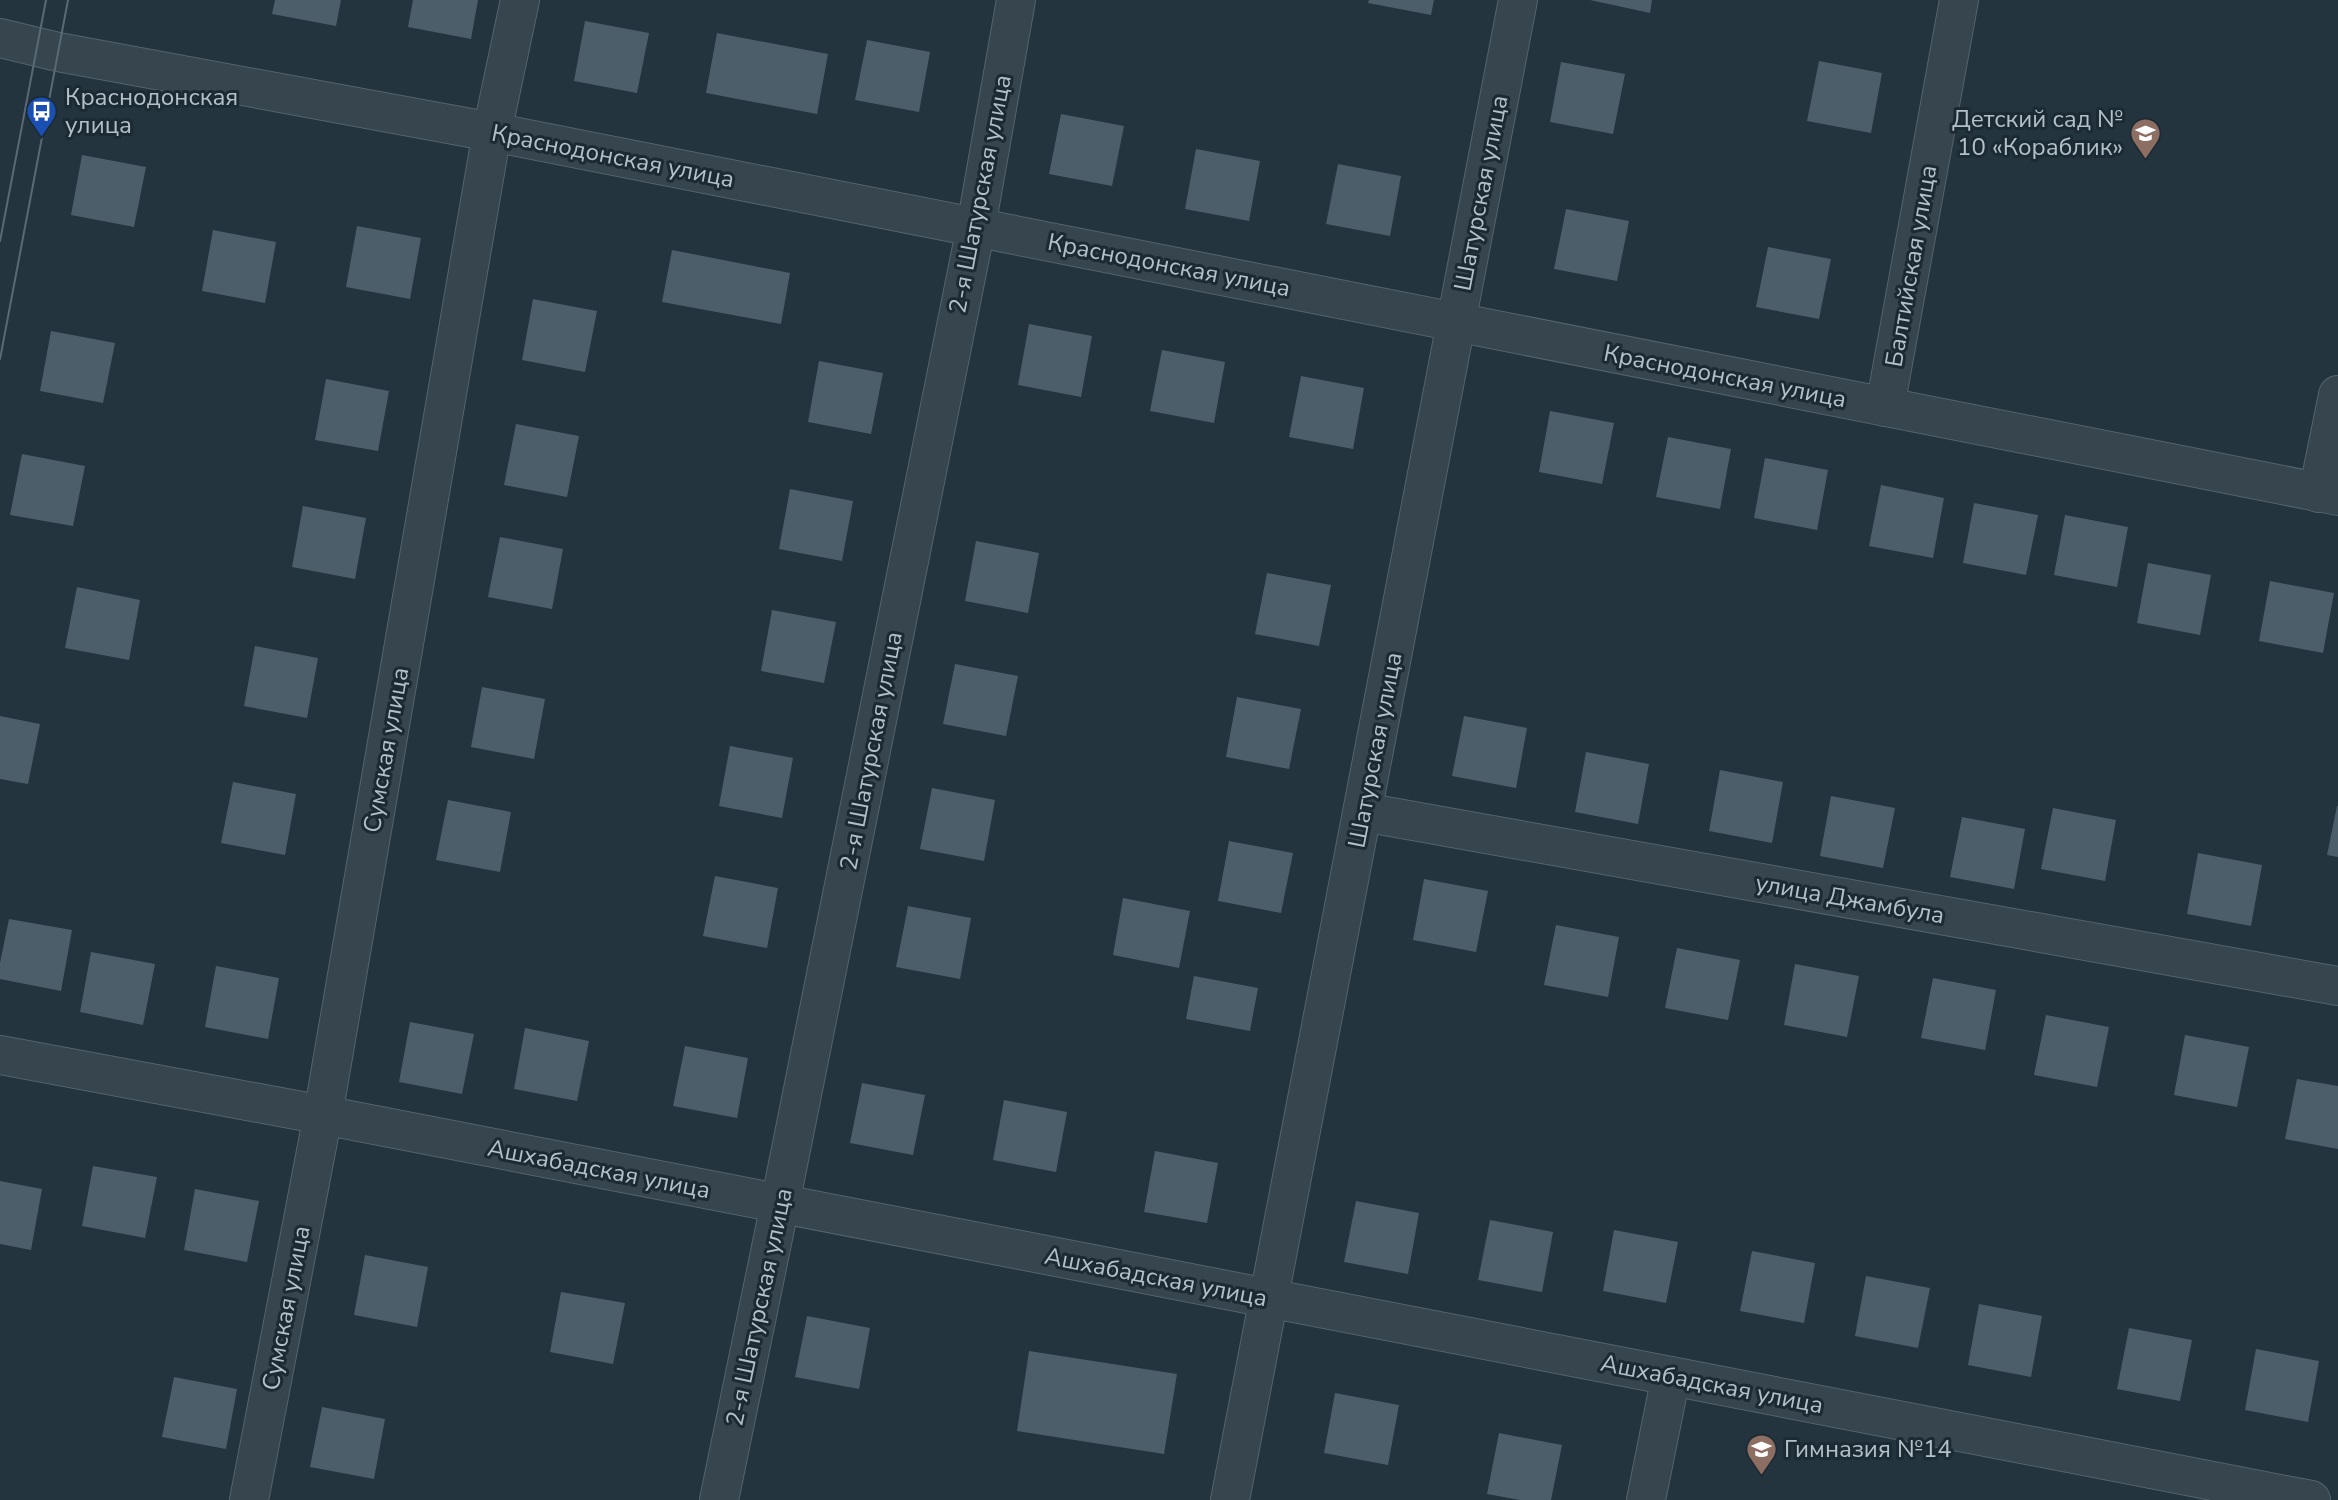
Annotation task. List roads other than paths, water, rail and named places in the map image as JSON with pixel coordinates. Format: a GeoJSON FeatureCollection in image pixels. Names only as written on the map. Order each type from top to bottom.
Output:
{"type":"FeatureCollection","features":[{"type":"Feature","properties":{"kind":"street","name":"Сумская улица"},"geometry":{"type":"LineString","coordinates":[[249,1500],[323,1115],[492,131],[520,0]]}},
{"type":"Feature","properties":{"kind":"street","name":"2-я Шатурская улица"},"geometry":{"type":"LineString","coordinates":[[719,1500],[976,227],[1016,0]]}},
{"type":"Feature","properties":{"kind":"street","name":"Шатурская улица"},"geometry":{"type":"LineString","coordinates":[[1230,1500],[1518,0]]}},
{"type":"Feature","properties":{"kind":"street","name":"Балтийская улица"},"geometry":{"type":"LineString","coordinates":[[1885,407],[1959,0]]}},
{"type":"Feature","properties":{"kind":"street","name":"Краснодонская улица"},"geometry":{"type":"LineString","coordinates":[[0,38],[58,52],[492,131],[2328,494]]}},
{"type":"Feature","properties":{"kind":"street"},"geometry":{"type":"LineString","coordinates":[[2328,494],[2338,395]]}},
{"type":"Feature","properties":{"kind":"street","name":"улица Джамбула"},"geometry":{"type":"LineString","coordinates":[[1363,812],[2338,986]]}},
{"type":"Feature","properties":{"kind":"street","name":"Ашхабадская улица"},"geometry":{"type":"LineString","coordinates":[[0,1055],[323,1115],[2311,1500]]}},
{"type":"Feature","properties":{"kind":"street"},"geometry":{"type":"LineString","coordinates":[[1646,1500],[1671,1376]]}},
{"type":"Feature","properties":{"kind":"tram line"},"geometry":{"type":"LineString","coordinates":[[0,241],[46,0]]}},
{"type":"Feature","properties":{"kind":"tram line"},"geometry":{"type":"LineString","coordinates":[[0,359],[68,0]]}},
{"type":"Feature","properties":{"kind":"place","name":"Краснодонская улица"},"geometry":{"type":"Point","coordinates":[42,138]}},
{"type":"Feature","properties":{"kind":"place","name":"Детский сад № 10 «Кораблик»"},"geometry":{"type":"Point","coordinates":[2146,160]}},
{"type":"Feature","properties":{"kind":"place","name":"Гимназия №14"},"geometry":{"type":"Point","coordinates":[1761,1476]}}]}
